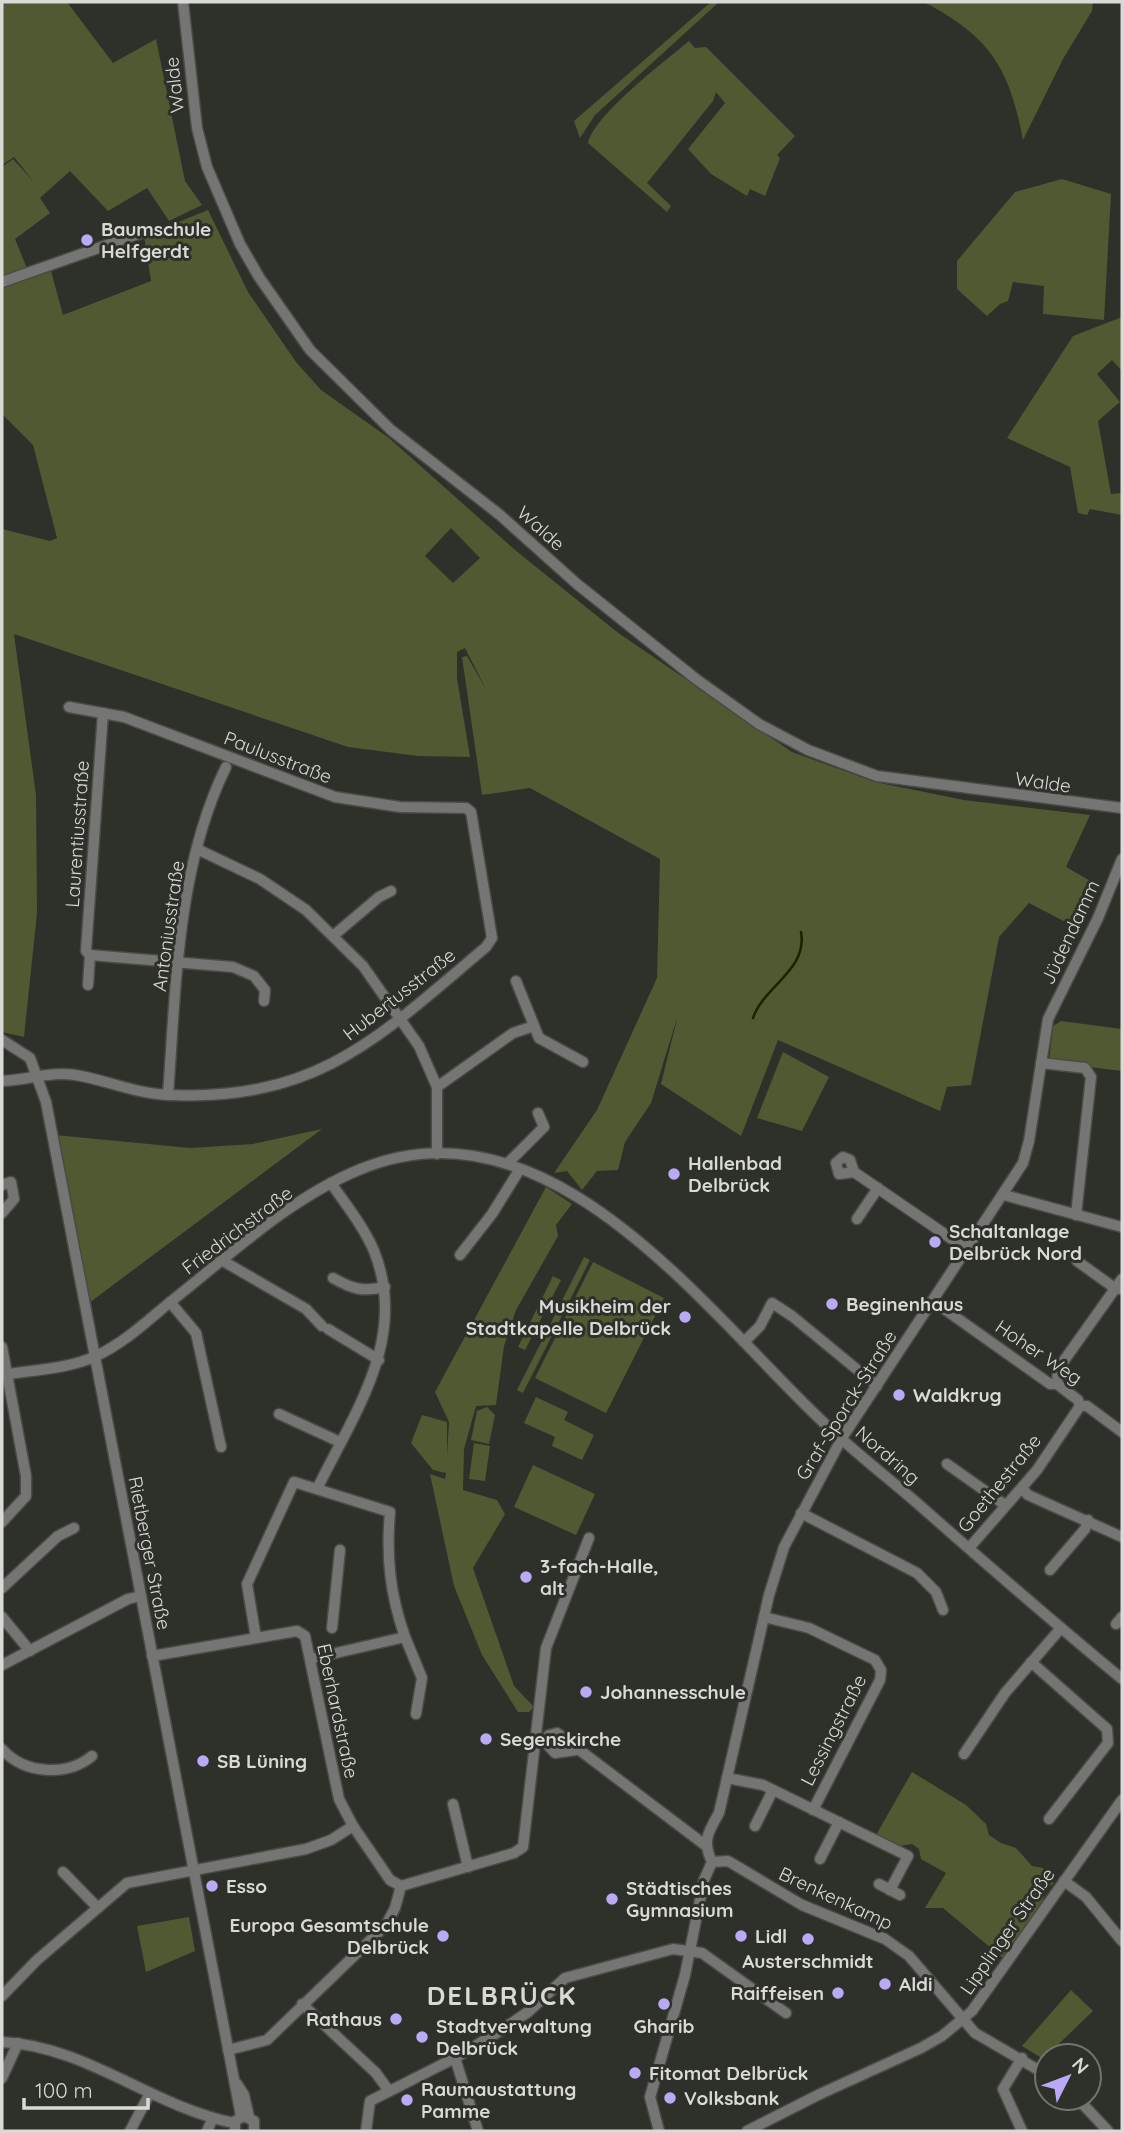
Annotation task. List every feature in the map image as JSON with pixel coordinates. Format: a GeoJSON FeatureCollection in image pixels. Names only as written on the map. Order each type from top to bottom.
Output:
{"type":"FeatureCollection","features":[{"type":"Feature","properties":{"kind":"street","name":"Walde"},"geometry":{"type":"LineString","coordinates":[[183,2],[197,128],[207,167],[240,244],[259,277],[310,350],[391,430],[500,515],[577,584],[696,679],[759,724],[808,750],[877,776],[1122,808]]}},
{"type":"Feature","properties":{"kind":"street"},"geometry":{"type":"LineString","coordinates":[[2,282],[141,233]]}},
{"type":"Feature","properties":{"kind":"street","name":"Paulusstraße"},"geometry":{"type":"LineString","coordinates":[[69,707],[124,717],[335,797],[400,807],[466,808],[471,812],[472,819]]}},
{"type":"Feature","properties":{"kind":"street","name":"Laurentiusstraße"},"geometry":{"type":"LineString","coordinates":[[89,985],[90,954],[86,951],[103,713]]}},
{"type":"Feature","properties":{"kind":"street"},"geometry":{"type":"LineString","coordinates":[[225,755],[226,767],[233,766],[238,760]]}},
{"type":"Feature","properties":{"kind":"street","name":"Antoniusstraße"},"geometry":{"type":"LineString","coordinates":[[168,1095],[178,962],[197,849],[226,767]]}},
{"type":"Feature","properties":{"kind":"street","name":"Hubertusstraße"},"geometry":{"type":"LineString","coordinates":[[2,1081],[38,1075],[79,1075],[137,1092],[224,1096],[276,1086],[324,1069],[365,1045],[402,1018],[492,939],[472,819]]}},
{"type":"Feature","properties":{"kind":"street"},"geometry":{"type":"LineString","coordinates":[[197,849],[260,879],[306,911],[363,966],[402,1018],[419,1046],[437,1087],[438,1154]]}},
{"type":"Feature","properties":{"kind":"street","name":"Jüdendamm"},"geometry":{"type":"LineString","coordinates":[[1048,1019],[1098,918],[1122,859]]}},
{"type":"Feature","properties":{"kind":"street"},"geometry":{"type":"LineString","coordinates":[[333,936],[379,897],[391,891]]}},
{"type":"Feature","properties":{"kind":"street"},"geometry":{"type":"LineString","coordinates":[[90,954],[233,967],[254,976],[265,990],[264,1001]]}},
{"type":"Feature","properties":{"kind":"street"},"geometry":{"type":"LineString","coordinates":[[516,982],[539,1038],[583,1062]]}},
{"type":"Feature","properties":{"kind":"street","name":"Graf-Sporck-Straße"},"geometry":{"type":"LineString","coordinates":[[705,1845],[706,1834],[719,1813],[764,1617],[784,1547],[842,1438],[1023,1163],[1029,1141],[1048,1019]]}},
{"type":"Feature","properties":{"kind":"street"},"geometry":{"type":"LineString","coordinates":[[437,1087],[513,1033],[534,1026]]}},
{"type":"Feature","properties":{"kind":"street","name":"Rietberger Straße"},"geometry":{"type":"LineString","coordinates":[[5,1043],[30,1058],[38,1075],[95,1357],[240,2122],[255,2123],[256,2131]]}},
{"type":"Feature","properties":{"kind":"street"},"geometry":{"type":"LineString","coordinates":[[1041,1063],[1085,1068],[1091,1077],[1076,1215]]}},
{"type":"Feature","properties":{"kind":"street"},"geometry":{"type":"LineString","coordinates":[[460,1255],[492,1214],[520,1169],[507,1164],[544,1127],[538,1113]]}},
{"type":"Feature","properties":{"kind":"street","name":"Friedrichstraße"},"geometry":{"type":"LineString","coordinates":[[4,1375],[95,1357],[121,1342],[282,1214],[331,1184],[390,1158],[438,1154],[467,1155],[507,1164]]}},
{"type":"Feature","properties":{"kind":"street","name":"Nordring"},"geometry":{"type":"LineString","coordinates":[[520,1169],[547,1180],[575,1197],[645,1245],[842,1438],[1122,1679]]}},
{"type":"Feature","properties":{"kind":"street"},"geometry":{"type":"LineString","coordinates":[[854,1172],[968,1250]]}},
{"type":"Feature","properties":{"kind":"street"},"geometry":{"type":"LineString","coordinates":[[2,1185],[11,1182],[15,1199],[2,1213]]}},
{"type":"Feature","properties":{"kind":"street"},"geometry":{"type":"LineString","coordinates":[[317,1489],[379,1360],[385,1336],[385,1287],[374,1251],[356,1217],[331,1184]]}},
{"type":"Feature","properties":{"kind":"street"},"geometry":{"type":"LineString","coordinates":[[857,1219],[878,1188]]}},
{"type":"Feature","properties":{"kind":"street"},"geometry":{"type":"LineString","coordinates":[[1004,1195],[1122,1227]]}},
{"type":"Feature","properties":{"kind":"street"},"geometry":{"type":"LineString","coordinates":[[223,1261],[306,1309],[325,1328],[379,1360]]}},
{"type":"Feature","properties":{"kind":"street"},"geometry":{"type":"LineString","coordinates":[[1077,1261],[1119,1289]]}},
{"type":"Feature","properties":{"kind":"street"},"geometry":{"type":"LineString","coordinates":[[333,1278],[352,1289],[369,1291],[385,1287]]}},
{"type":"Feature","properties":{"kind":"street"},"geometry":{"type":"LineString","coordinates":[[1057,1384],[1058,1369],[1119,1289],[1122,1279]]}},
{"type":"Feature","properties":{"kind":"street","name":"Hoher Weg"},"geometry":{"type":"LineString","coordinates":[[933,1301],[1050,1384],[1057,1384],[1078,1399],[1080,1406],[1087,1406],[1122,1432]]}},
{"type":"Feature","properties":{"kind":"street"},"geometry":{"type":"LineString","coordinates":[[170,1302],[196,1333],[221,1447]]}},
{"type":"Feature","properties":{"kind":"street"},"geometry":{"type":"LineString","coordinates":[[744,1342],[760,1326],[772,1303],[792,1316],[877,1386]]}},
{"type":"Feature","properties":{"kind":"street"},"geometry":{"type":"LineString","coordinates":[[2,1346],[4,1375],[26,1476],[26,1496],[2,1522]]}},
{"type":"Feature","properties":{"kind":"street","name":"Goethestraße"},"geometry":{"type":"LineString","coordinates":[[969,1548],[1021,1488],[1080,1406]]}},
{"type":"Feature","properties":{"kind":"street"},"geometry":{"type":"LineString","coordinates":[[279,1414],[340,1442]]}},
{"type":"Feature","properties":{"kind":"street"},"geometry":{"type":"LineString","coordinates":[[947,1464],[1005,1505]]}},
{"type":"Feature","properties":{"kind":"street"},"geometry":{"type":"LineString","coordinates":[[256,1638],[247,1584],[294,1482],[390,1512],[387,1570],[394,1605],[422,1678],[416,1714]]}},
{"type":"Feature","properties":{"kind":"street"},"geometry":{"type":"LineString","coordinates":[[1021,1488],[1028,1495],[1122,1536]]}},
{"type":"Feature","properties":{"kind":"street"},"geometry":{"type":"LineString","coordinates":[[802,1513],[917,1573],[936,1592],[943,1610]]}},
{"type":"Feature","properties":{"kind":"street"},"geometry":{"type":"LineString","coordinates":[[1050,1570],[1085,1529],[1088,1520]]}},
{"type":"Feature","properties":{"kind":"street"},"geometry":{"type":"LineString","coordinates":[[2,1588],[58,1536],[75,1528]]}},
{"type":"Feature","properties":{"kind":"street"},"geometry":{"type":"LineString","coordinates":[[228,2050],[267,2039],[386,1925],[395,1908],[401,1886],[514,1853],[523,1847],[540,1741],[545,1648],[589,1538]]}},
{"type":"Feature","properties":{"kind":"street","name":"Eberhardstraße"},"geometry":{"type":"LineString","coordinates":[[332,1628],[340,1550]]}},
{"type":"Feature","properties":{"kind":"street"},"geometry":{"type":"LineString","coordinates":[[2,1665],[128,1599],[141,1596]]}},
{"type":"Feature","properties":{"kind":"street"},"geometry":{"type":"LineString","coordinates":[[2,1617],[30,1651]]}},
{"type":"Feature","properties":{"kind":"street","name":"Lessingstraße"},"geometry":{"type":"LineString","coordinates":[[764,1617],[809,1629],[875,1660],[881,1670],[880,1680],[813,1810]]}},
{"type":"Feature","properties":{"kind":"street"},"geometry":{"type":"LineString","coordinates":[[964,1754],[1004,1693],[1061,1628]]}},
{"type":"Feature","properties":{"kind":"street","name":"Eberhardstraße"},"geometry":{"type":"LineString","coordinates":[[152,1656],[297,1631],[305,1636],[339,1799],[353,1826],[390,1880],[401,1886]]}},
{"type":"Feature","properties":{"kind":"street"},"geometry":{"type":"LineString","coordinates":[[310,1659],[405,1637]]}},
{"type":"Feature","properties":{"kind":"street"},"geometry":{"type":"LineString","coordinates":[[1031,1662],[1107,1729],[1110,1735],[1108,1743],[1049,1819]]}},
{"type":"Feature","properties":{"kind":"street"},"geometry":{"type":"LineString","coordinates":[[540,1741],[556,1733],[705,1845],[712,1862],[704,1880],[689,1949],[650,2097],[659,2131]]}},
{"type":"Feature","properties":{"kind":"street"},"geometry":{"type":"LineString","coordinates":[[2,1749],[7,1755],[46,1772],[82,1765],[92,1756]]}},
{"type":"Feature","properties":{"kind":"street"},"geometry":{"type":"LineString","coordinates":[[727,1778],[773,1790],[908,1856],[890,1890]]}},
{"type":"Feature","properties":{"kind":"street"},"geometry":{"type":"LineString","coordinates":[[755,1826],[773,1790]]}},
{"type":"Feature","properties":{"kind":"street","name":"Lipplinger Straße"},"geometry":{"type":"LineString","coordinates":[[747,2131],[921,2048],[942,2036],[972,2011],[1122,1800]]}},
{"type":"Feature","properties":{"kind":"street"},"geometry":{"type":"LineString","coordinates":[[453,1804],[468,1867]]}},
{"type":"Feature","properties":{"kind":"street"},"geometry":{"type":"LineString","coordinates":[[820,1859],[839,1822]]}},
{"type":"Feature","properties":{"kind":"street"},"geometry":{"type":"LineString","coordinates":[[2,1996],[37,1960],[135,1880],[306,1849],[331,1840],[353,1826]]}},
{"type":"Feature","properties":{"kind":"street","name":"Brenkenkamp"},"geometry":{"type":"LineString","coordinates":[[712,1862],[728,1861],[802,1905],[885,1939],[909,1956],[926,1974],[960,2020],[987,2042],[1033,2065]]}},
{"type":"Feature","properties":{"kind":"street"},"geometry":{"type":"LineString","coordinates":[[63,1872],[98,1908]]}},
{"type":"Feature","properties":{"kind":"street"},"geometry":{"type":"LineString","coordinates":[[1064,1881],[1086,1897],[1122,1941]]}},
{"type":"Feature","properties":{"kind":"street"},"geometry":{"type":"LineString","coordinates":[[879,1884],[900,1895]]}},
{"type":"Feature","properties":{"kind":"street"},"geometry":{"type":"LineString","coordinates":[[366,2131],[370,2101],[455,2058],[528,2012],[565,1978],[673,1949],[689,1949],[702,1953],[786,2013]]}},
{"type":"Feature","properties":{"kind":"street"},"geometry":{"type":"LineString","coordinates":[[302,2004],[376,2073],[388,2091]]}},
{"type":"Feature","properties":{"kind":"street"},"geometry":{"type":"LineString","coordinates":[[2,2042],[66,2054],[149,2095],[212,2120],[240,2122]]}},
{"type":"Feature","properties":{"kind":"street"},"geometry":{"type":"LineString","coordinates":[[2,2078],[18,2043]]}},
{"type":"Feature","properties":{"kind":"street"},"geometry":{"type":"LineString","coordinates":[[455,2058],[478,2131]]}},
{"type":"Feature","properties":{"kind":"street"},"geometry":{"type":"LineString","coordinates":[[1022,2058],[1003,2089],[1022,2131]]}},
{"type":"Feature","properties":{"kind":"street"},"geometry":{"type":"LineString","coordinates":[[131,2131],[149,2095]]}},
{"type":"Feature","properties":{"kind":"street"},"geometry":{"type":"LineString","coordinates":[[1090,2112],[1108,2131]]}},
{"type":"Feature","properties":{"kind":"street"},"geometry":{"type":"LineString","coordinates":[[207,2131],[212,2120]]}},
{"type":"Feature","properties":{"kind":"green space"},"geometry":{"type":"Polygon","coordinates":[[[2,2],[67,2],[113,63],[156,39],[185,181],[202,205],[169,221],[147,188],[108,211],[70,171],[40,198],[50,213],[15,239],[28,271],[2,279],[2,167],[13,159],[34,182],[14,157],[2,165],[2,2]]]}},
{"type":"Feature","properties":{"kind":"green space"},"geometry":{"type":"Polygon","coordinates":[[[711,2],[719,2],[595,115],[580,138],[574,121],[711,2]]]}},
{"type":"Feature","properties":{"kind":"green space"},"geometry":{"type":"Polygon","coordinates":[[[924,2],[1093,2],[1092,11],[1063,59],[1023,140],[1011,93],[993,57],[965,28],[924,2]]]}},
{"type":"Feature","properties":{"kind":"green space"},"geometry":{"type":"Polygon","coordinates":[[[689,41],[695,48],[706,47],[795,136],[777,155],[780,158],[765,196],[750,189],[747,196],[711,174],[688,149],[725,103],[716,92],[713,101],[647,183],[671,206],[667,212],[588,143],[593,131],[616,104],[689,41]]]}},
{"type":"Feature","properties":{"kind":"green space"},"geometry":{"type":"Polygon","coordinates":[[[1062,179],[1111,194],[1104,320],[1043,314],[1044,286],[1013,282],[1008,301],[1000,304],[987,316],[957,289],[957,261],[1015,192],[1062,179]]]}},
{"type":"Feature","properties":{"kind":"green space"},"geometry":{"type":"Polygon","coordinates":[[[208,210],[248,292],[296,362],[321,390],[389,438],[515,550],[617,632],[792,752],[875,782],[964,800],[1090,815],[1066,867],[1099,886],[1079,929],[1029,903],[999,937],[971,1085],[947,1087],[940,1111],[778,1040],[741,1136],[661,1084],[678,1015],[651,1103],[625,1142],[618,1170],[597,1171],[582,1190],[567,1171],[554,1173],[597,1110],[657,978],[660,859],[530,788],[482,795],[462,657],[467,656],[487,691],[465,648],[457,652],[457,678],[470,757],[418,756],[348,747],[14,634],[36,795],[37,913],[24,1037],[2,1032],[2,529],[50,541],[57,538],[33,445],[2,414],[2,288],[51,271],[63,315],[151,281],[144,236],[208,210]],[[451,528],[425,556],[453,583],[480,558],[451,528]]]}},
{"type":"Feature","properties":{"kind":"green space"},"geometry":{"type":"Polygon","coordinates":[[[1122,317],[1122,371],[1112,360],[1097,374],[1120,402],[1098,421],[1111,494],[1122,493],[1122,515],[1090,509],[1087,515],[1078,513],[1070,467],[1007,438],[1073,336],[1122,317]]]}},
{"type":"Feature","properties":{"kind":"green space"},"geometry":{"type":"Polygon","coordinates":[[[1061,1021],[1122,1029],[1122,1071],[1049,1062],[1053,1026],[1061,1021]]]}},
{"type":"Feature","properties":{"kind":"green space"},"geometry":{"type":"Polygon","coordinates":[[[783,1052],[829,1077],[802,1131],[757,1118],[783,1052]]]}},
{"type":"Feature","properties":{"kind":"green space"},"geometry":{"type":"Polygon","coordinates":[[[322,1129],[89,1303],[55,1135],[190,1148],[253,1144],[322,1129]]]}},
{"type":"Feature","properties":{"kind":"green space"},"geometry":{"type":"Polygon","coordinates":[[[546,1187],[572,1204],[556,1225],[558,1236],[516,1310],[504,1346],[496,1405],[476,1406],[464,1449],[463,1490],[497,1500],[505,1514],[473,1568],[514,1686],[534,1707],[529,1712],[518,1712],[482,1655],[454,1586],[430,1474],[445,1479],[446,1473],[433,1470],[411,1443],[422,1415],[447,1422],[447,1456],[449,1422],[435,1392],[546,1187]]]}},
{"type":"Feature","properties":{"kind":"green space"},"geometry":{"type":"Polygon","coordinates":[[[584,1257],[590,1260],[523,1393],[517,1390],[584,1257]]]}},
{"type":"Feature","properties":{"kind":"green space"},"geometry":{"type":"Polygon","coordinates":[[[593,1262],[664,1298],[606,1413],[535,1378],[593,1262]]]}},
{"type":"Feature","properties":{"kind":"green space"},"geometry":{"type":"Polygon","coordinates":[[[553,1276],[561,1280],[525,1350],[518,1347],[553,1276]]]}},
{"type":"Feature","properties":{"kind":"green space"},"geometry":{"type":"Polygon","coordinates":[[[536,1397],[568,1412],[564,1420],[594,1435],[582,1460],[552,1446],[555,1437],[524,1423],[536,1397]]]}},
{"type":"Feature","properties":{"kind":"green space"},"geometry":{"type":"Polygon","coordinates":[[[487,1407],[495,1415],[489,1444],[471,1440],[477,1411],[487,1407]]]}},
{"type":"Feature","properties":{"kind":"green space"},"geometry":{"type":"Polygon","coordinates":[[[474,1443],[490,1446],[485,1481],[469,1479],[474,1443]]]}},
{"type":"Feature","properties":{"kind":"green space"},"geometry":{"type":"Polygon","coordinates":[[[533,1465],[595,1494],[576,1535],[514,1507],[533,1465]]]}},
{"type":"Feature","properties":{"kind":"green space"},"geometry":{"type":"Polygon","coordinates":[[[912,1772],[966,1805],[986,1824],[989,1835],[1016,1848],[1032,1866],[1043,1868],[1054,1878],[1053,1884],[1046,1889],[1043,1900],[1004,1959],[943,1908],[925,1908],[946,1873],[921,1859],[919,1849],[912,1844],[899,1846],[876,1835],[912,1772]]]}},
{"type":"Feature","properties":{"kind":"green space"},"geometry":{"type":"Polygon","coordinates":[[[189,1917],[195,1951],[146,1972],[137,1926],[189,1917]]]}},
{"type":"Feature","properties":{"kind":"green space"},"geometry":{"type":"Polygon","coordinates":[[[1071,1990],[1093,2011],[1061,2042],[1033,2042],[1033,2053],[1022,2046],[1071,1990]]]}},
{"type":"Feature","properties":{"kind":"waterway"},"geometry":{"type":"LineString","coordinates":[[753,1018],[758,1007],[792,968],[798,957],[801,932]]}},
{"type":"Feature","properties":{"kind":"place","name":"Baumschule Helfgerdt"},"geometry":{"type":"Point","coordinates":[87,240]}},
{"type":"Feature","properties":{"kind":"place","name":"Hallenbad Delbrück"},"geometry":{"type":"Point","coordinates":[674,1174]}},
{"type":"Feature","properties":{"kind":"place","name":"Schaltanlage Delbrück Nord"},"geometry":{"type":"Point","coordinates":[935,1242]}},
{"type":"Feature","properties":{"kind":"place","name":"Beginenhaus"},"geometry":{"type":"Point","coordinates":[832,1304]}},
{"type":"Feature","properties":{"kind":"place","name":"Musikheim der Stadtkapelle Delbrück"},"geometry":{"type":"Point","coordinates":[685,1317]}},
{"type":"Feature","properties":{"kind":"place","name":"Waldkrug"},"geometry":{"type":"Point","coordinates":[899,1395]}},
{"type":"Feature","properties":{"kind":"place","name":"3-fach-Halle, alt"},"geometry":{"type":"Point","coordinates":[526,1577]}},
{"type":"Feature","properties":{"kind":"place","name":"Johannesschule"},"geometry":{"type":"Point","coordinates":[586,1692]}},
{"type":"Feature","properties":{"kind":"place","name":"Segenskirche"},"geometry":{"type":"Point","coordinates":[486,1739]}},
{"type":"Feature","properties":{"kind":"place","name":"SB Lüning"},"geometry":{"type":"Point","coordinates":[203,1761]}},
{"type":"Feature","properties":{"kind":"place","name":"Esso"},"geometry":{"type":"Point","coordinates":[212,1886]}},
{"type":"Feature","properties":{"kind":"place","name":"Städtisches Gymnasium"},"geometry":{"type":"Point","coordinates":[612,1899]}},
{"type":"Feature","properties":{"kind":"place","name":"Europa Gesamtschule Delbrück"},"geometry":{"type":"Point","coordinates":[443,1936]}},
{"type":"Feature","properties":{"kind":"place","name":"Lidl"},"geometry":{"type":"Point","coordinates":[741,1936]}},
{"type":"Feature","properties":{"kind":"place","name":"Austerschmidt"},"geometry":{"type":"Point","coordinates":[808,1939]}},
{"type":"Feature","properties":{"kind":"place","name":"Aldi"},"geometry":{"type":"Point","coordinates":[885,1984]}},
{"type":"Feature","properties":{"kind":"place","name":"Raiffeisen"},"geometry":{"type":"Point","coordinates":[838,1993]}},
{"type":"Feature","properties":{"kind":"place","name":"Gharib"},"geometry":{"type":"Point","coordinates":[664,2004]}},
{"type":"Feature","properties":{"kind":"place","name":"Rathaus"},"geometry":{"type":"Point","coordinates":[396,2019]}},
{"type":"Feature","properties":{"kind":"place","name":"Stadtverwaltung Delbrück"},"geometry":{"type":"Point","coordinates":[422,2037]}},
{"type":"Feature","properties":{"kind":"place","name":"Fitomat Delbrück"},"geometry":{"type":"Point","coordinates":[635,2073]}},
{"type":"Feature","properties":{"kind":"place","name":"Volksbank"},"geometry":{"type":"Point","coordinates":[670,2098]}},
{"type":"Feature","properties":{"kind":"place","name":"Raumaustattung Pamme"},"geometry":{"type":"Point","coordinates":[407,2100]}},
{"type":"Feature","properties":{"kind":"district","name":"DELBRÜCK"},"geometry":{"type":"Point","coordinates":[502,1996]}}]}
